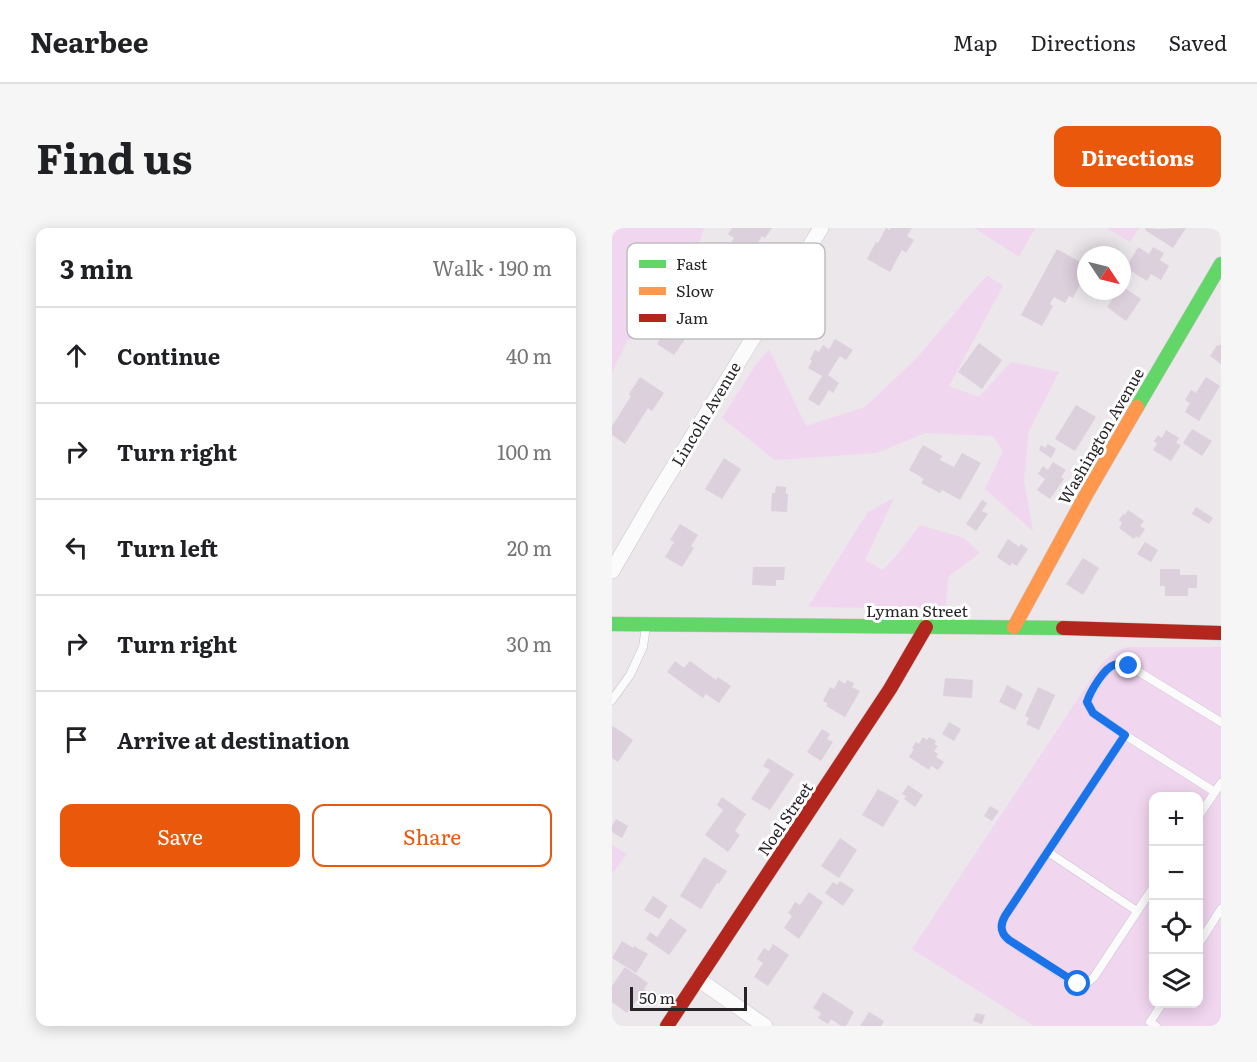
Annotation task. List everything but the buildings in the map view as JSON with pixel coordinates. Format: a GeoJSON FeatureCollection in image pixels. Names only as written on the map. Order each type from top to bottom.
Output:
{"type":"FeatureCollection","features":[{"type":"Feature","properties":{"kind":"street","name":"Lincoln Avenue"},"geometry":{"type":"LineString","coordinates":[[812,243],[821,228]]}},
{"type":"Feature","properties":{"kind":"street","name":"Washington Avenue"},"geometry":{"type":"LineString","coordinates":[[1014,627],[1087,493],[1221,264]]}},
{"type":"Feature","properties":{"kind":"street","name":"Lincoln Avenue"},"geometry":{"type":"LineString","coordinates":[[612,571],[753,339]]}},
{"type":"Feature","properties":{"kind":"street","name":"Lyman Street"},"geometry":{"type":"LineString","coordinates":[[612,624],[1220,631]]}},
{"type":"Feature","properties":{"kind":"street","name":"Noel Street"},"geometry":{"type":"LineString","coordinates":[[667,1026],[890,689],[926,627]]}},
{"type":"Feature","properties":{"kind":"street"},"geometry":{"type":"LineString","coordinates":[[698,979],[765,1026]]}},
{"type":"Feature","properties":{"kind":"lane"},"geometry":{"type":"LineString","coordinates":[[612,700],[630,675],[643,647],[647,624]]}},
{"type":"Feature","properties":{"kind":"lane"},"geometry":{"type":"LineString","coordinates":[[1215,792],[1093,713],[1087,702],[1105,671],[1117,664],[1126,665],[1221,722]]}},
{"type":"Feature","properties":{"kind":"lane"},"geometry":{"type":"LineString","coordinates":[[1125,735],[1001,925],[1003,933],[1009,940],[1075,983],[1082,984],[1094,977],[1149,893]]}},
{"type":"Feature","properties":{"kind":"lane"},"geometry":{"type":"LineString","coordinates":[[1203,810],[1221,783]]}},
{"type":"Feature","properties":{"kind":"lane"},"geometry":{"type":"LineString","coordinates":[[1048,852],[1137,911]]}},
{"type":"Feature","properties":{"kind":"lane"},"geometry":{"type":"LineString","coordinates":[[1203,937],[1221,909]]}},
{"type":"Feature","properties":{"kind":"lane"},"geometry":{"type":"LineString","coordinates":[[1151,1025],[1160,1008]]}},
{"type":"Feature","properties":{"kind":"shaded area"},"geometry":{"type":"Polygon","coordinates":[[[612,228],[704,228],[699,243],[627,243],[627,339],[630,339],[612,373],[612,228]]]}},
{"type":"Feature","properties":{"kind":"shaded area"},"geometry":{"type":"Polygon","coordinates":[[[974,228],[1035,228],[1019,257],[974,228]]]}},
{"type":"Feature","properties":{"kind":"shaded area"},"geometry":{"type":"Polygon","coordinates":[[[1107,228],[1139,228],[1130,242],[1107,228]]]}},
{"type":"Feature","properties":{"kind":"shaded area"},"geometry":{"type":"Polygon","coordinates":[[[987,275],[1003,286],[949,386],[979,397],[1011,362],[1059,372],[1029,431],[1024,481],[1033,531],[985,489],[1003,451],[993,436],[925,433],[877,453],[775,460],[722,418],[755,366],[769,349],[806,426],[865,407],[916,359],[987,275]]]}},
{"type":"Feature","properties":{"kind":"shaded area"},"geometry":{"type":"Polygon","coordinates":[[[894,498],[865,560],[883,570],[920,525],[964,538],[980,553],[949,576],[945,609],[808,607],[868,512],[894,498]]]}},
{"type":"Feature","properties":{"kind":"shaded area"},"geometry":{"type":"Polygon","coordinates":[[[1129,647],[1221,647],[1221,1026],[1034,1026],[912,949],[1101,664],[1114,653],[1129,647]]]}},
{"type":"Feature","properties":{"kind":"shaded area"},"geometry":{"type":"Polygon","coordinates":[[[612,845],[627,854],[612,874],[612,845]]]}},
{"type":"Feature","properties":{"kind":"traffic: fast"},"geometry":{"type":"LineString","coordinates":[[1137,407],[1221,264]]}},
{"type":"Feature","properties":{"kind":"traffic: fast"},"geometry":{"type":"LineString","coordinates":[[612,624],[1063,628]]}},
{"type":"Feature","properties":{"kind":"traffic: slow"},"geometry":{"type":"LineString","coordinates":[[1014,627],[1137,407]]}},
{"type":"Feature","properties":{"kind":"traffic: jam"},"geometry":{"type":"LineString","coordinates":[[667,1026],[890,689],[926,627]]}},
{"type":"Feature","properties":{"kind":"traffic: jam"},"geometry":{"type":"LineString","coordinates":[[1063,628],[1221,633]]}},
{"type":"Feature","properties":{"kind":"route"},"geometry":{"type":"LineString","coordinates":[[1078,984],[1005,937],[1001,925],[1125,735],[1093,713],[1087,702],[1105,671],[1117,664],[1129,666]]}}]}
